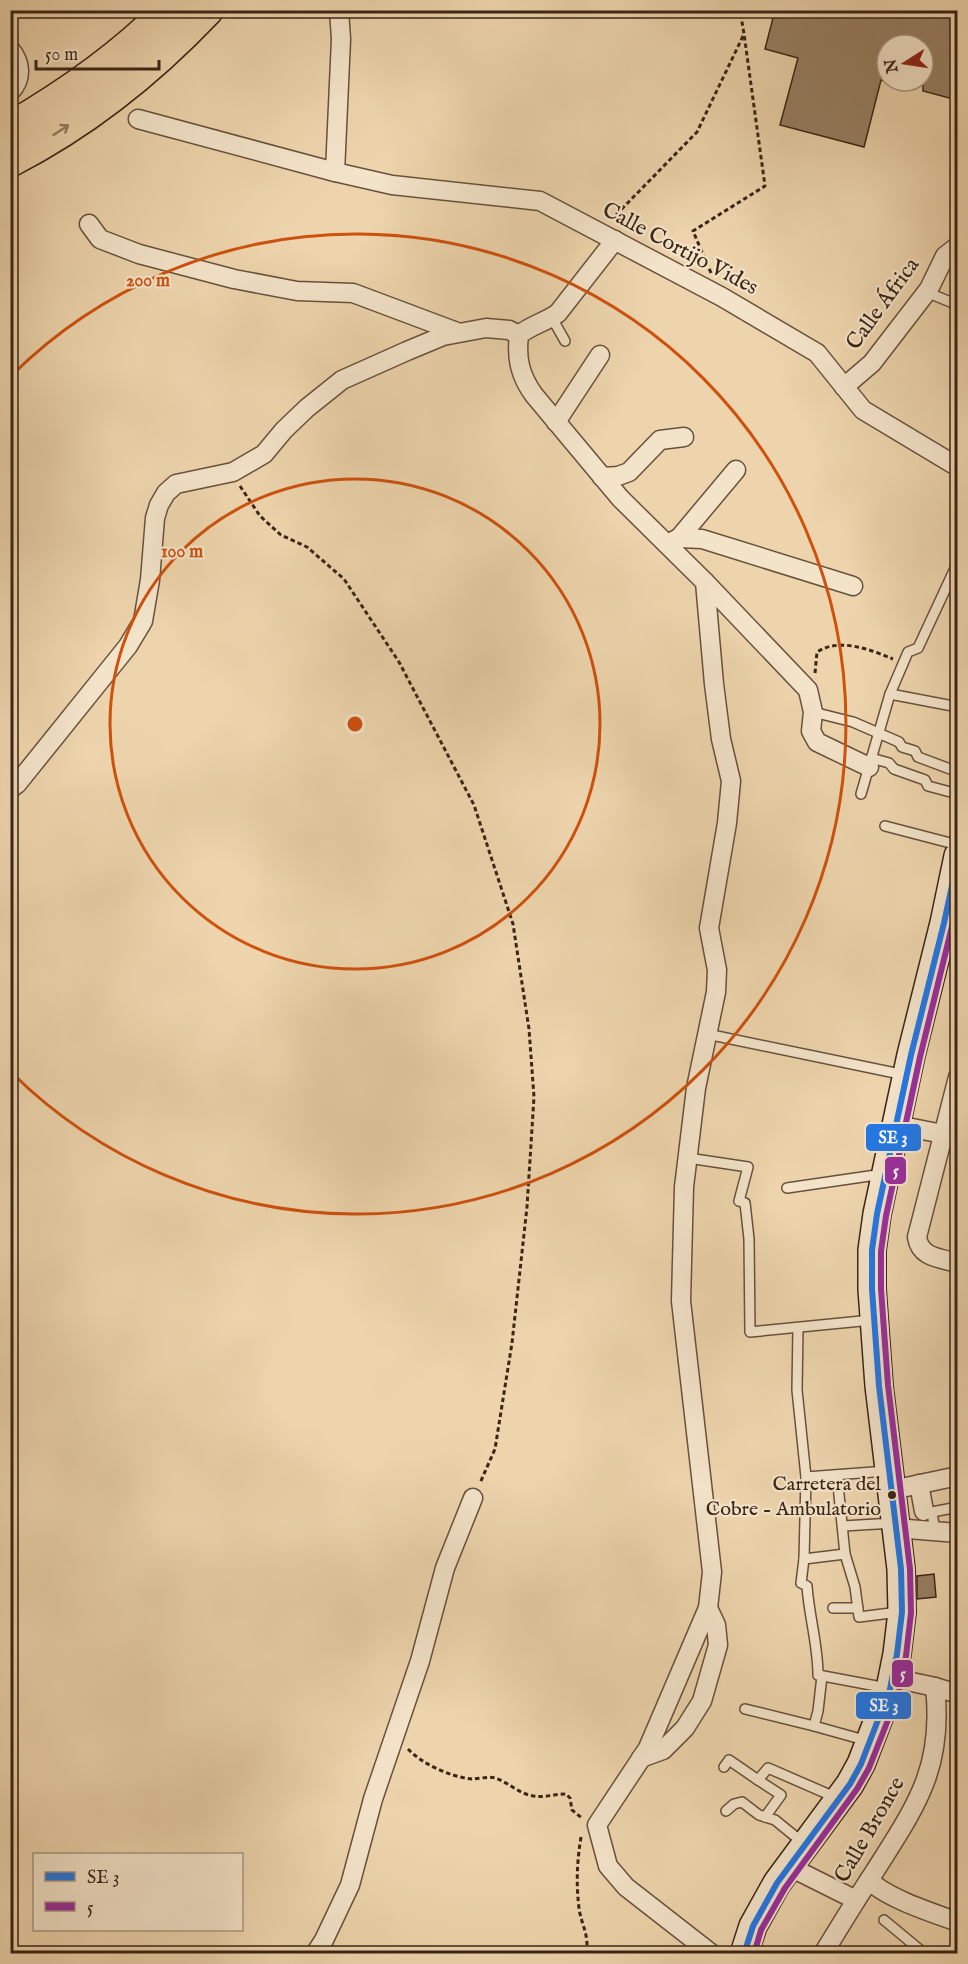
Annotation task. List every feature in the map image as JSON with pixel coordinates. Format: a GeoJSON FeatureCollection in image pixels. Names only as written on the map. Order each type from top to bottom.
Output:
{"type":"FeatureCollection","features":[{"type":"Feature","properties":{"kind":"highway"},"geometry":{"type":"LineString","coordinates":[[10,129],[81,85],[169,10]]}},
{"type":"Feature","properties":{"kind":"highway"},"geometry":{"type":"LineString","coordinates":[[10,160],[75,122],[123,88],[177,41],[206,10]]}},
{"type":"Feature","properties":{"kind":"street"},"geometry":{"type":"LineString","coordinates":[[335,172],[341,39],[339,10]]}},
{"type":"Feature","properties":{"kind":"street"},"geometry":{"type":"LineString","coordinates":[[10,49],[17,57],[19,68],[17,84],[10,92]]}},
{"type":"Feature","properties":{"kind":"street","name":"Calle Cortijo Vides"},"geometry":{"type":"LineString","coordinates":[[138,119],[335,172],[393,185],[540,201],[722,297],[817,353],[864,410],[957,467]]}},
{"type":"Feature","properties":{"kind":"street"},"geometry":{"type":"LineString","coordinates":[[89,224],[100,239],[139,255],[234,279],[297,291],[353,294],[457,332]]}},
{"type":"Feature","properties":{"kind":"street"},"geometry":{"type":"LineString","coordinates":[[608,236],[558,313],[552,318],[529,327],[519,335],[517,350],[524,382],[620,498],[673,541],[705,582],[808,690],[813,712],[811,731],[817,742],[870,763]]}},
{"type":"Feature","properties":{"kind":"street","name":"Calle África"},"geometry":{"type":"LineString","coordinates":[[844,387],[872,363],[926,292],[945,256],[957,246]]}},
{"type":"Feature","properties":{"kind":"street"},"geometry":{"type":"LineString","coordinates":[[10,789],[17,784],[128,646],[143,621],[159,505],[166,493],[176,484],[233,472],[264,454],[307,408],[342,380],[416,347],[457,332],[486,328],[508,330],[519,335]]}},
{"type":"Feature","properties":{"kind":"street"},"geometry":{"type":"LineString","coordinates":[[556,422],[600,355]]}},
{"type":"Feature","properties":{"kind":"street"},"geometry":{"type":"LineString","coordinates":[[602,477],[618,476],[629,472],[660,440],[684,436]]}},
{"type":"Feature","properties":{"kind":"street"},"geometry":{"type":"LineString","coordinates":[[673,541],[736,470]]}},
{"type":"Feature","properties":{"kind":"street"},"geometry":{"type":"LineString","coordinates":[[673,541],[702,539],[853,586]]}},
{"type":"Feature","properties":{"kind":"street"},"geometry":{"type":"LineString","coordinates":[[705,582],[720,728],[731,781],[728,823],[709,928],[717,970],[716,992],[696,1088],[684,1187],[681,1301],[712,1572],[708,1608],[648,1748],[591,1822],[608,1866],[626,1887],[711,1953]]}},
{"type":"Feature","properties":{"kind":"street"},"geometry":{"type":"LineString","coordinates":[[711,645],[712,636],[724,624],[741,621]]}},
{"type":"Feature","properties":{"kind":"street"},"geometry":{"type":"LineString","coordinates":[[744,1953],[753,1926],[788,1866],[850,1784],[871,1742],[891,1683],[902,1612],[901,1569],[879,1386],[872,1250],[907,1075],[951,924],[957,856]]}},
{"type":"Feature","properties":{"kind":"street"},"geometry":{"type":"LineString","coordinates":[[957,1077],[950,1136],[917,1237],[919,1247],[925,1253],[957,1263]]}},
{"type":"Feature","properties":{"kind":"street"},"geometry":{"type":"LineString","coordinates":[[897,1125],[950,1136]]}},
{"type":"Feature","properties":{"kind":"street"},"geometry":{"type":"LineString","coordinates":[[891,1480],[919,1484],[957,1476]]}},
{"type":"Feature","properties":{"kind":"street"},"geometry":{"type":"LineString","coordinates":[[919,1484],[924,1511]]}},
{"type":"Feature","properties":{"kind":"street"},"geometry":{"type":"LineString","coordinates":[[315,1953],[324,1940],[350,1885],[373,1799],[420,1661],[445,1568],[473,1498]]}},
{"type":"Feature","properties":{"kind":"street"},"geometry":{"type":"LineString","coordinates":[[895,1526],[957,1533]]}},
{"type":"Feature","properties":{"kind":"street"},"geometry":{"type":"LineString","coordinates":[[641,1758],[663,1750],[685,1728],[702,1701],[718,1645],[716,1625],[708,1608]]}},
{"type":"Feature","properties":{"kind":"street"},"geometry":{"type":"LineString","coordinates":[[891,1683],[935,1687],[957,1694]]}},
{"type":"Feature","properties":{"kind":"street","name":"Calle Bronce"},"geometry":{"type":"LineString","coordinates":[[824,1953],[924,1789],[934,1752],[937,1729],[935,1687]]}},
{"type":"Feature","properties":{"kind":"street"},"geometry":{"type":"LineString","coordinates":[[788,1866],[856,1900]]}},
{"type":"Feature","properties":{"kind":"street"},"geometry":{"type":"LineString","coordinates":[[869,1880],[875,1886],[957,1922]]}},
{"type":"Feature","properties":{"kind":"lane"},"geometry":{"type":"LineString","coordinates":[[926,292],[957,305]]}},
{"type":"Feature","properties":{"kind":"lane"},"geometry":{"type":"LineString","coordinates":[[552,318],[565,341]]}},
{"type":"Feature","properties":{"kind":"lane"},"geometry":{"type":"LineString","coordinates":[[861,795],[890,694],[908,652],[918,648],[954,577],[957,562]]}},
{"type":"Feature","properties":{"kind":"lane"},"geometry":{"type":"LineString","coordinates":[[890,694],[957,707]]}},
{"type":"Feature","properties":{"kind":"lane"},"geometry":{"type":"LineString","coordinates":[[813,712],[853,722],[899,742],[902,747],[915,751],[918,757],[957,771]]}},
{"type":"Feature","properties":{"kind":"lane"},"geometry":{"type":"LineString","coordinates":[[870,763],[889,763],[894,769],[925,780],[928,786],[957,794]]}},
{"type":"Feature","properties":{"kind":"lane"},"geometry":{"type":"LineString","coordinates":[[885,826],[957,845]]}},
{"type":"Feature","properties":{"kind":"lane"},"geometry":{"type":"LineString","coordinates":[[707,1034],[907,1075]]}},
{"type":"Feature","properties":{"kind":"lane"},"geometry":{"type":"LineString","coordinates":[[688,1158],[748,1167],[739,1201],[745,1203],[749,1239],[750,1332],[874,1320]]}},
{"type":"Feature","properties":{"kind":"lane"},"geometry":{"type":"LineString","coordinates":[[787,1188],[887,1173]]}},
{"type":"Feature","properties":{"kind":"lane"},"geometry":{"type":"LineString","coordinates":[[798,1328],[797,1390],[806,1477],[804,1559],[801,1583],[807,1586],[818,1658],[818,1675],[891,1683]]}},
{"type":"Feature","properties":{"kind":"lane"},"geometry":{"type":"LineString","coordinates":[[806,1477],[837,1475],[891,1480]]}},
{"type":"Feature","properties":{"kind":"lane"},"geometry":{"type":"LineString","coordinates":[[837,1475],[845,1554],[855,1587],[859,1617],[902,1612]]}},
{"type":"Feature","properties":{"kind":"lane"},"geometry":{"type":"LineString","coordinates":[[935,1532],[932,1512],[957,1507]]}},
{"type":"Feature","properties":{"kind":"lane"},"geometry":{"type":"LineString","coordinates":[[843,1526],[895,1526]]}},
{"type":"Feature","properties":{"kind":"lane"},"geometry":{"type":"LineString","coordinates":[[804,1559],[845,1554]]}},
{"type":"Feature","properties":{"kind":"lane"},"geometry":{"type":"LineString","coordinates":[[833,1608],[858,1608]]}},
{"type":"Feature","properties":{"kind":"lane"},"geometry":{"type":"LineString","coordinates":[[814,1726],[822,1676]]}},
{"type":"Feature","properties":{"kind":"lane"},"geometry":{"type":"LineString","coordinates":[[745,1709],[871,1742]]}},
{"type":"Feature","properties":{"kind":"lane"},"geometry":{"type":"LineString","coordinates":[[724,1767],[729,1760],[781,1795],[765,1817]]}},
{"type":"Feature","properties":{"kind":"lane"},"geometry":{"type":"LineString","coordinates":[[758,1780],[768,1768],[839,1799]]}},
{"type":"Feature","properties":{"kind":"lane"},"geometry":{"type":"LineString","coordinates":[[726,1811],[734,1804],[742,1802],[759,1815],[775,1820],[804,1844]]}},
{"type":"Feature","properties":{"kind":"lane"},"geometry":{"type":"LineString","coordinates":[[884,1920],[925,1953]]}},
{"type":"Feature","properties":{"kind":"path"},"geometry":{"type":"LineString","coordinates":[[722,297],[693,231],[765,186],[740,10]]}},
{"type":"Feature","properties":{"kind":"path"},"geometry":{"type":"LineString","coordinates":[[608,236],[697,132],[744,34]]}},
{"type":"Feature","properties":{"kind":"path"},"geometry":{"type":"LineString","coordinates":[[233,472],[260,516],[281,535],[307,547],[344,579],[399,662],[474,805],[513,924],[529,1029],[534,1097],[527,1207],[512,1343],[495,1449],[473,1498]]}},
{"type":"Feature","properties":{"kind":"path"},"geometry":{"type":"LineString","coordinates":[[813,712],[818,652],[825,646],[860,646],[904,662]]}},
{"type":"Feature","properties":{"kind":"path"},"geometry":{"type":"LineString","coordinates":[[395,1734],[411,1752],[428,1764],[455,1775],[471,1779],[493,1778],[514,1786],[526,1794],[540,1797],[566,1794],[570,1798],[572,1810],[591,1822],[577,1865],[579,1910],[587,1935],[586,1953]]}},
{"type":"Feature","properties":{"kind":"building"},"geometry":{"type":"Polygon","coordinates":[[[775,10],[957,10],[957,100],[931,93],[935,93],[935,33],[875,33],[875,93],[878,93],[864,147],[780,125],[798,58],[765,49],[775,10]]]}},
{"type":"Feature","properties":{"kind":"building"},"geometry":{"type":"Polygon","coordinates":[[[934,1574],[936,1597],[917,1599],[917,1576],[934,1574]]]}},
{"type":"Feature","properties":{"kind":"transit line"},"geometry":{"type":"LineString","coordinates":[[744,1954],[753,1926],[777,1883],[850,1784],[861,1764],[890,1689],[897,1654],[902,1612],[901,1569],[879,1386],[872,1289],[872,1250],[877,1214],[911,1055],[958,858]]}},
{"type":"Feature","properties":{"kind":"transit line","name":"5"},"geometry":{"type":"LineString","coordinates":[[754,1954],[761,1930],[785,1888],[857,1789],[869,1768],[899,1692],[906,1656],[911,1613],[910,1569],[888,1385],[881,1289],[881,1251],[886,1216],[920,1057],[958,902]]}},
{"type":"Feature","properties":{"kind":"place","name":"Carretera del Cobre - Ambulatorio"},"geometry":{"type":"Point","coordinates":[892,1495]}}]}
